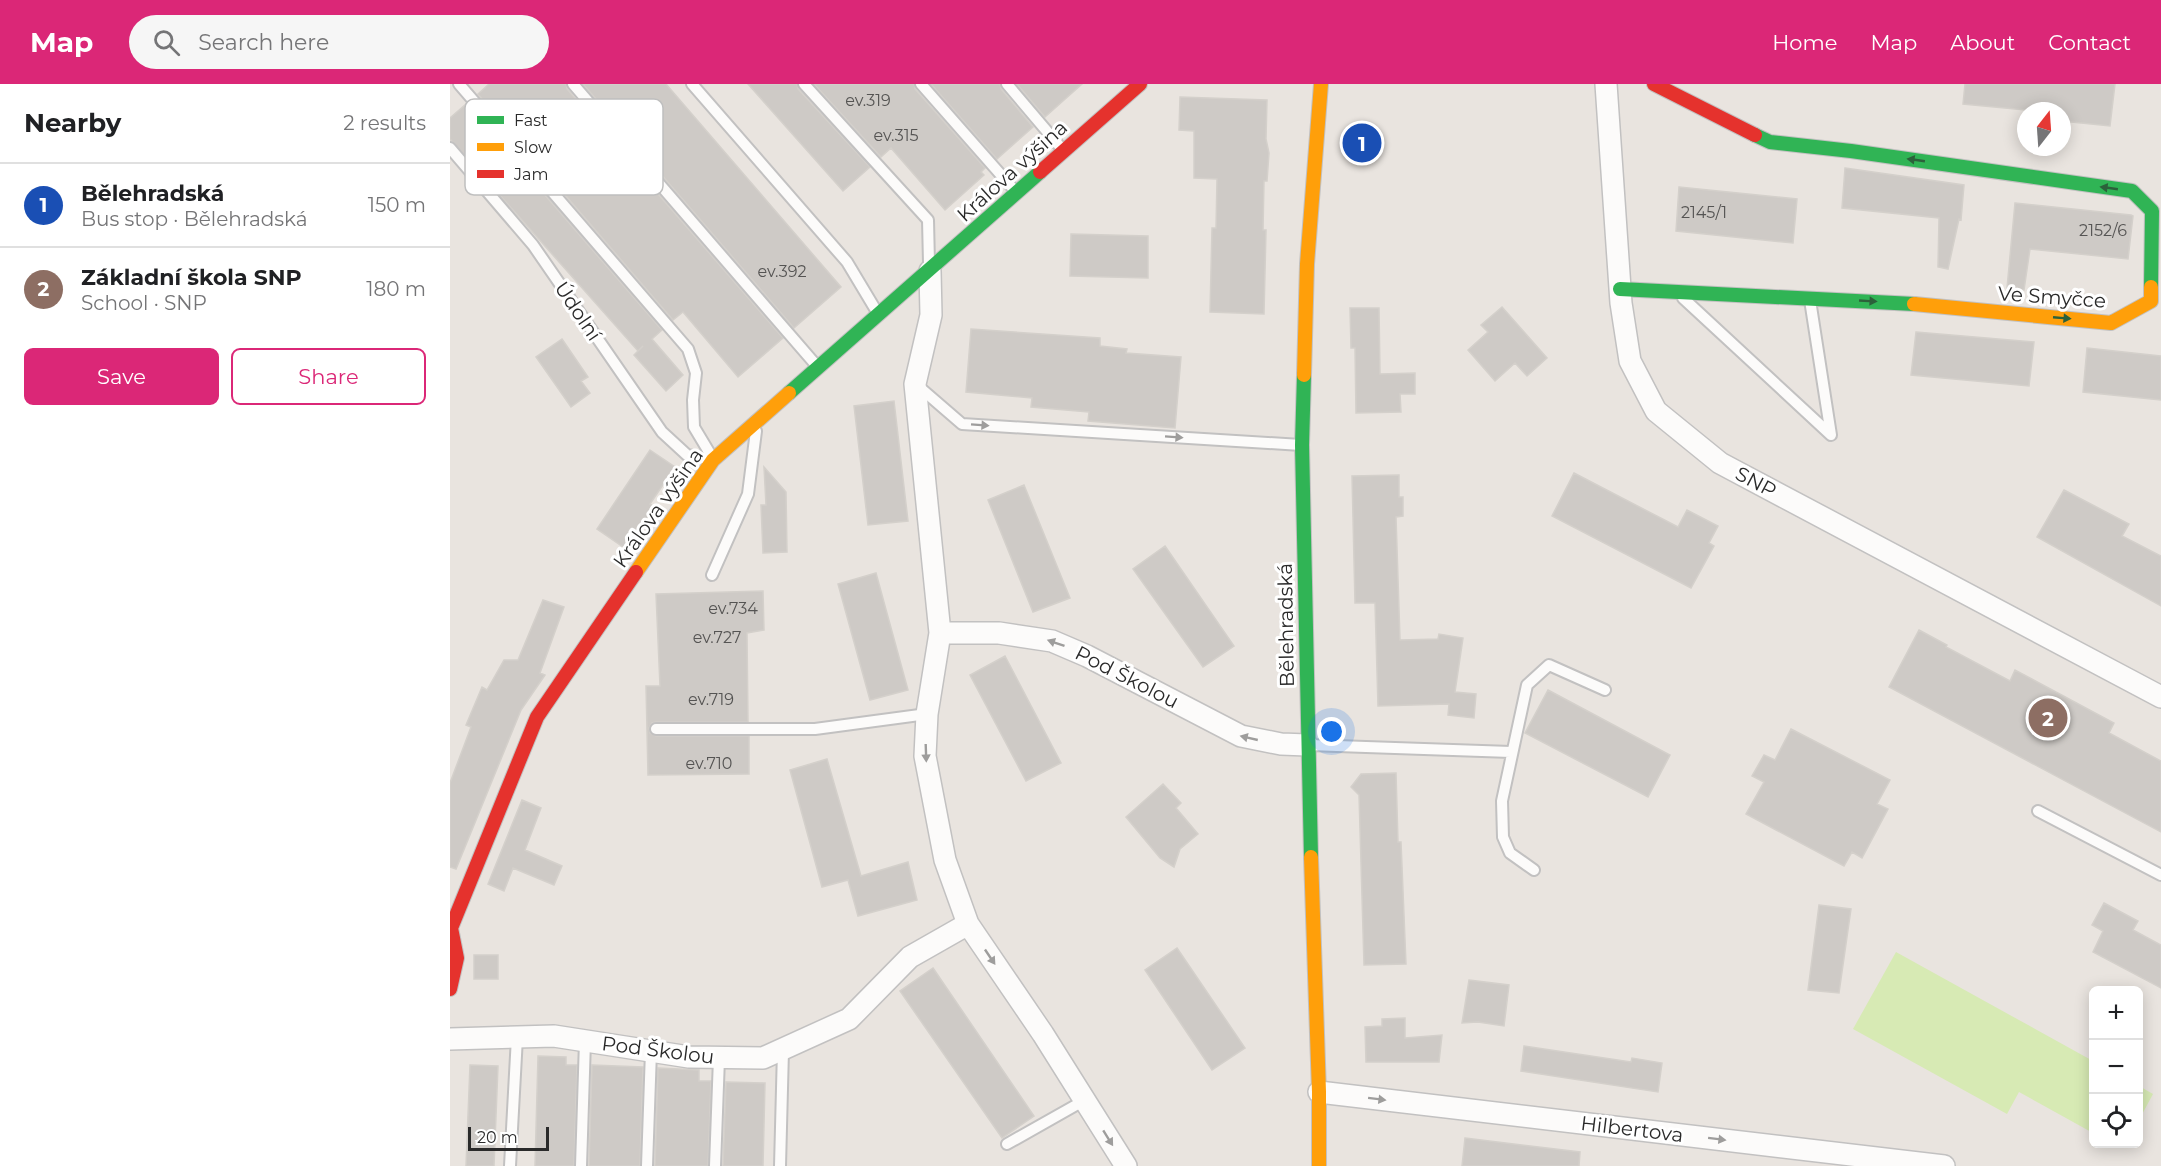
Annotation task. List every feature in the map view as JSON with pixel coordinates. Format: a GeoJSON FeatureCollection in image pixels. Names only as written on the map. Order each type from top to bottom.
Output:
{"type":"FeatureCollection","features":[{"type":"Feature","properties":{"kind":"street","name":"Králova výšina"},"geometry":{"type":"LineString","coordinates":[[450,989],[457,958],[451,928],[537,717],[713,460],[1140,84]]}},
{"type":"Feature","properties":{"kind":"street","name":"Bělehradská"},"geometry":{"type":"LineString","coordinates":[[1319,1166],[1319,1092],[1307,745],[1302,445],[1307,264],[1321,84]]}},
{"type":"Feature","properties":{"kind":"street","name":"SNP"},"geometry":{"type":"LineString","coordinates":[[1606,84],[1620,289],[1630,361],[1656,411],[1720,463],[2161,697]]}},
{"type":"Feature","properties":{"kind":"street","name":"Ve Smyčce"},"geometry":{"type":"LineString","coordinates":[[1620,289],[1885,301],[2111,323],[2156,303],[2152,211],[2132,191],[1851,151],[1770,142],[1654,84]]}},
{"type":"Feature","properties":{"kind":"street"},"geometry":{"type":"LineString","coordinates":[[930,271],[931,315],[915,384],[940,633],[927,714],[925,756],[945,860],[968,924],[1043,1034],[1126,1166]]}},
{"type":"Feature","properties":{"kind":"street","name":"Pod Školou"},"geometry":{"type":"LineString","coordinates":[[940,633],[999,633],[1052,641],[1087,656],[1240,736],[1281,744],[1307,745]]}},
{"type":"Feature","properties":{"kind":"street","name":"Pod Školou"},"geometry":{"type":"LineString","coordinates":[[450,1039],[554,1036],[689,1057],[763,1058],[849,1019],[910,957],[968,924]]}},
{"type":"Feature","properties":{"kind":"street","name":"Hilbertova"},"geometry":{"type":"LineString","coordinates":[[1319,1092],[1944,1166]]}},
{"type":"Feature","properties":{"kind":"lane"},"geometry":{"type":"LineString","coordinates":[[459,84],[472,99]]}},
{"type":"Feature","properties":{"kind":"lane"},"geometry":{"type":"LineString","coordinates":[[573,84],[586,99]]}},
{"type":"Feature","properties":{"kind":"lane"},"geometry":{"type":"LineString","coordinates":[[692,84],[847,262],[879,315]]}},
{"type":"Feature","properties":{"kind":"lane"},"geometry":{"type":"LineString","coordinates":[[804,84],[928,220],[930,271]]}},
{"type":"Feature","properties":{"kind":"lane"},"geometry":{"type":"LineString","coordinates":[[921,84],[1017,193]]}},
{"type":"Feature","properties":{"kind":"lane"},"geometry":{"type":"LineString","coordinates":[[1007,84],[1064,152]]}},
{"type":"Feature","properties":{"kind":"lane","name":"Údolní"},"geometry":{"type":"LineString","coordinates":[[450,148],[465,166]]}},
{"type":"Feature","properties":{"kind":"lane"},"geometry":{"type":"LineString","coordinates":[[663,188],[819,367]]}},
{"type":"Feature","properties":{"kind":"lane","name":"Údolní"},"geometry":{"type":"LineString","coordinates":[[490,195],[533,245],[662,432],[687,455],[713,460]]}},
{"type":"Feature","properties":{"kind":"lane"},"geometry":{"type":"LineString","coordinates":[[555,195],[688,349],[696,373],[693,400],[694,427],[713,460]]}},
{"type":"Feature","properties":{"kind":"lane"},"geometry":{"type":"LineString","coordinates":[[1676,292],[1831,435],[1809,298]]}},
{"type":"Feature","properties":{"kind":"lane"},"geometry":{"type":"LineString","coordinates":[[915,384],[962,424],[1302,445]]}},
{"type":"Feature","properties":{"kind":"lane"},"geometry":{"type":"LineString","coordinates":[[712,575],[748,494],[757,422]]}},
{"type":"Feature","properties":{"kind":"lane"},"geometry":{"type":"LineString","coordinates":[[1534,870],[1510,853],[1503,837],[1502,801],[1527,685],[1549,665],[1605,690]]}},
{"type":"Feature","properties":{"kind":"lane"},"geometry":{"type":"LineString","coordinates":[[656,729],[815,729],[927,714]]}},
{"type":"Feature","properties":{"kind":"lane"},"geometry":{"type":"LineString","coordinates":[[1307,745],[1511,752]]}},
{"type":"Feature","properties":{"kind":"lane"},"geometry":{"type":"LineString","coordinates":[[2038,812],[2161,875]]}},
{"type":"Feature","properties":{"kind":"lane"},"geometry":{"type":"LineString","coordinates":[[510,1166],[516,1037]]}},
{"type":"Feature","properties":{"kind":"lane"},"geometry":{"type":"LineString","coordinates":[[580,1166],[585,1041]]}},
{"type":"Feature","properties":{"kind":"lane"},"geometry":{"type":"LineString","coordinates":[[780,1166],[783,1050]]}},
{"type":"Feature","properties":{"kind":"lane"},"geometry":{"type":"LineString","coordinates":[[647,1166],[651,1051]]}},
{"type":"Feature","properties":{"kind":"lane"},"geometry":{"type":"LineString","coordinates":[[715,1166],[719,1058]]}},
{"type":"Feature","properties":{"kind":"lane"},"geometry":{"type":"LineString","coordinates":[[1007,1144],[1085,1100]]}},
{"type":"Feature","properties":{"kind":"green space"},"geometry":{"type":"Polygon","coordinates":[[[1896,952],[2089,1059],[2089,1131],[2019,1092],[2007,1114],[1853,1029],[1896,952]]]}},
{"type":"Feature","properties":{"kind":"green space"},"geometry":{"type":"Polygon","coordinates":[[[2143,1088],[2153,1094],[2143,1113],[2143,1088]]]}},
{"type":"Feature","properties":{"kind":"building"},"geometry":{"type":"Polygon","coordinates":[[[489,84],[566,84],[567,89],[576,99],[482,99],[478,94],[489,84]]]}},
{"type":"Feature","properties":{"kind":"building"},"geometry":{"type":"Polygon","coordinates":[[[583,84],[666,84],[841,287],[794,328],[663,177],[663,99],[596,99],[583,84]]]}},
{"type":"Feature","properties":{"kind":"building"},"geometry":{"type":"Polygon","coordinates":[[[748,84],[797,84],[798,89],[870,167],[843,191],[748,84]]]}},
{"type":"Feature","properties":{"kind":"building"},"geometry":{"type":"Polygon","coordinates":[[[814,84],[914,84],[915,89],[985,168],[981,172],[984,175],[945,210],[891,148],[881,157],[814,84]]]}},
{"type":"Feature","properties":{"kind":"building"},"geometry":{"type":"Polygon","coordinates":[[[931,84],[1000,84],[1001,89],[1033,127],[997,159],[931,84]]]}},
{"type":"Feature","properties":{"kind":"building"},"geometry":{"type":"Polygon","coordinates":[[[1017,84],[1082,84],[1045,117],[1017,84]]]}},
{"type":"Feature","properties":{"kind":"building"},"geometry":{"type":"Polygon","coordinates":[[[1965,84],[2115,84],[2110,126],[2071,122],[2071,102],[2017,102],[2017,109],[1963,104],[1965,84]]]}},
{"type":"Feature","properties":{"kind":"building"},"geometry":{"type":"Polygon","coordinates":[[[1180,97],[1267,100],[1266,139],[1269,153],[1267,181],[1264,181],[1263,230],[1266,230],[1264,314],[1210,312],[1212,228],[1216,228],[1217,179],[1194,178],[1194,131],[1179,130],[1180,97]]]}},
{"type":"Feature","properties":{"kind":"building"},"geometry":{"type":"Polygon","coordinates":[[[465,105],[465,156],[450,139],[450,118],[465,105]]]}},
{"type":"Feature","properties":{"kind":"building"},"geometry":{"type":"Polygon","coordinates":[[[1845,168],[1964,185],[1961,220],[1959,219],[1948,269],[1938,267],[1939,218],[1842,208],[1845,168]]]}},
{"type":"Feature","properties":{"kind":"building"},"geometry":{"type":"Polygon","coordinates":[[[1679,187],[1797,199],[1793,243],[1676,231],[1679,187]]]}},
{"type":"Feature","properties":{"kind":"building"},"geometry":{"type":"Polygon","coordinates":[[[500,195],[545,195],[662,330],[652,339],[683,375],[666,391],[634,355],[638,351],[500,195]]]}},
{"type":"Feature","properties":{"kind":"building"},"geometry":{"type":"Polygon","coordinates":[[[565,195],[659,195],[783,338],[738,377],[683,312],[673,320],[565,195]]]}},
{"type":"Feature","properties":{"kind":"building"},"geometry":{"type":"Polygon","coordinates":[[[2015,203],[2131,215],[2133,216],[2128,259],[2030,249],[2024,290],[2007,288],[2015,203]]]}},
{"type":"Feature","properties":{"kind":"building"},"geometry":{"type":"Polygon","coordinates":[[[1071,234],[1148,236],[1148,278],[1070,276],[1071,234]]]}},
{"type":"Feature","properties":{"kind":"building"},"geometry":{"type":"Polygon","coordinates":[[[1502,307],[1547,358],[1527,376],[1515,363],[1495,381],[1468,350],[1488,332],[1481,325],[1502,307]]]}},
{"type":"Feature","properties":{"kind":"building"},"geometry":{"type":"Polygon","coordinates":[[[1350,308],[1379,308],[1380,374],[1415,373],[1415,394],[1400,394],[1401,412],[1356,413],[1355,348],[1351,348],[1350,308]]]}},
{"type":"Feature","properties":{"kind":"building"},"geometry":{"type":"Polygon","coordinates":[[[971,329],[1100,338],[1100,346],[1127,349],[1126,353],[1181,357],[1175,428],[1088,421],[1089,412],[1031,407],[1032,398],[966,392],[971,329]]]}},
{"type":"Feature","properties":{"kind":"building"},"geometry":{"type":"Polygon","coordinates":[[[1916,332],[2034,342],[2029,386],[1911,375],[1916,332]]]}},
{"type":"Feature","properties":{"kind":"building"},"geometry":{"type":"Polygon","coordinates":[[[562,339],[588,377],[581,381],[590,393],[571,407],[536,357],[562,339]]]}},
{"type":"Feature","properties":{"kind":"building"},"geometry":{"type":"Polygon","coordinates":[[[2087,348],[2161,356],[2161,400],[2083,392],[2087,348]]]}},
{"type":"Feature","properties":{"kind":"building"},"geometry":{"type":"Polygon","coordinates":[[[894,401],[908,521],[868,525],[854,406],[894,401]]]}},
{"type":"Feature","properties":{"kind":"building"},"geometry":{"type":"Polygon","coordinates":[[[650,450],[675,467],[650,504],[655,507],[626,549],[597,529],[650,450]]]}},
{"type":"Feature","properties":{"kind":"building"},"geometry":{"type":"Polygon","coordinates":[[[764,467],[786,492],[787,552],[763,553],[761,505],[766,505],[764,467]]]}},
{"type":"Feature","properties":{"kind":"building"},"geometry":{"type":"Polygon","coordinates":[[[1574,473],[1678,527],[1687,510],[1718,526],[1709,543],[1714,546],[1691,588],[1552,516],[1574,473]]]}},
{"type":"Feature","properties":{"kind":"building"},"geometry":{"type":"Polygon","coordinates":[[[1399,475],[1399,497],[1403,497],[1403,516],[1396,517],[1400,640],[1438,639],[1439,634],[1463,638],[1455,692],[1476,694],[1474,718],[1448,715],[1449,704],[1378,706],[1375,603],[1355,603],[1352,476],[1399,475]]]}},
{"type":"Feature","properties":{"kind":"building"},"geometry":{"type":"Polygon","coordinates":[[[1024,485],[1070,598],[1033,612],[988,500],[1024,485]]]}},
{"type":"Feature","properties":{"kind":"building"},"geometry":{"type":"Polygon","coordinates":[[[2064,490],[2129,524],[2122,536],[2161,556],[2161,606],[2037,537],[2064,490]]]}},
{"type":"Feature","properties":{"kind":"building"},"geometry":{"type":"Polygon","coordinates":[[[1165,546],[1234,646],[1203,667],[1133,569],[1165,546]]]}},
{"type":"Feature","properties":{"kind":"building"},"geometry":{"type":"Polygon","coordinates":[[[876,573],[908,690],[870,700],[838,584],[876,573]]]}},
{"type":"Feature","properties":{"kind":"building"},"geometry":{"type":"Polygon","coordinates":[[[763,591],[764,630],[747,633],[748,722],[656,722],[652,723],[649,728],[650,733],[656,736],[749,736],[749,774],[648,775],[646,686],[660,686],[656,594],[763,591]]]}},
{"type":"Feature","properties":{"kind":"building"},"geometry":{"type":"Polygon","coordinates":[[[543,600],[564,607],[540,673],[545,675],[521,710],[456,869],[450,867],[450,783],[471,727],[466,725],[482,687],[487,690],[504,660],[518,660],[543,600]]]}},
{"type":"Feature","properties":{"kind":"building"},"geometry":{"type":"Polygon","coordinates":[[[1919,630],[2010,681],[2015,670],[2114,723],[2109,733],[2161,761],[2161,832],[1889,687],[1919,630]]]}},
{"type":"Feature","properties":{"kind":"building"},"geometry":{"type":"Polygon","coordinates":[[[1005,656],[1061,763],[1026,781],[970,675],[1005,656]]]}},
{"type":"Feature","properties":{"kind":"building"},"geometry":{"type":"Polygon","coordinates":[[[1548,690],[1670,755],[1648,797],[1525,733],[1548,690]]]}},
{"type":"Feature","properties":{"kind":"building"},"geometry":{"type":"Polygon","coordinates":[[[1791,729],[1890,780],[1877,804],[1888,809],[1862,858],[1852,852],[1844,866],[1746,814],[1764,782],[1752,776],[1764,755],[1775,760],[1791,729]]]}},
{"type":"Feature","properties":{"kind":"building"},"geometry":{"type":"Polygon","coordinates":[[[827,759],[861,876],[908,862],[917,900],[858,916],[848,880],[822,887],[790,770],[827,759]]]}},
{"type":"Feature","properties":{"kind":"building"},"geometry":{"type":"Polygon","coordinates":[[[1396,773],[1406,964],[1364,965],[1359,795],[1351,787],[1361,774],[1396,773]]]}},
{"type":"Feature","properties":{"kind":"building"},"geometry":{"type":"Polygon","coordinates":[[[1163,784],[1181,803],[1176,808],[1198,834],[1180,849],[1174,867],[1160,858],[1126,817],[1163,784]]]}},
{"type":"Feature","properties":{"kind":"building"},"geometry":{"type":"Polygon","coordinates":[[[522,800],[541,808],[525,850],[562,866],[554,885],[513,868],[504,891],[488,884],[522,800]]]}},
{"type":"Feature","properties":{"kind":"building"},"geometry":{"type":"Polygon","coordinates":[[[2104,903],[2138,921],[2133,930],[2161,945],[2161,988],[2093,952],[2103,931],[2092,925],[2104,903]]]}},
{"type":"Feature","properties":{"kind":"building"},"geometry":{"type":"Polygon","coordinates":[[[1819,905],[1851,909],[1839,993],[1808,990],[1819,905]]]}},
{"type":"Feature","properties":{"kind":"building"},"geometry":{"type":"Polygon","coordinates":[[[1177,948],[1245,1048],[1212,1070],[1145,970],[1177,948]]]}},
{"type":"Feature","properties":{"kind":"building"},"geometry":{"type":"Polygon","coordinates":[[[474,955],[498,955],[498,979],[474,979],[474,955]]]}},
{"type":"Feature","properties":{"kind":"building"},"geometry":{"type":"Polygon","coordinates":[[[933,968],[1034,1116],[1002,1138],[900,991],[933,968]]]}},
{"type":"Feature","properties":{"kind":"building"},"geometry":{"type":"Polygon","coordinates":[[[1469,980],[1509,985],[1504,1026],[1478,1022],[1462,1023],[1469,980]]]}},
{"type":"Feature","properties":{"kind":"building"},"geometry":{"type":"Polygon","coordinates":[[[1405,1018],[1405,1038],[1442,1035],[1439,1062],[1366,1062],[1365,1027],[1382,1026],[1382,1019],[1405,1018]]]}},
{"type":"Feature","properties":{"kind":"building"},"geometry":{"type":"Polygon","coordinates":[[[1524,1046],[1631,1062],[1632,1058],[1662,1063],[1658,1092],[1521,1071],[1524,1046]]]}},
{"type":"Feature","properties":{"kind":"building"},"geometry":{"type":"Polygon","coordinates":[[[538,1056],[566,1057],[566,1065],[577,1065],[574,1166],[535,1166],[538,1056]]]}},
{"type":"Feature","properties":{"kind":"building"},"geometry":{"type":"Polygon","coordinates":[[[470,1065],[498,1066],[494,1166],[466,1166],[470,1065]]]}},
{"type":"Feature","properties":{"kind":"building"},"geometry":{"type":"Polygon","coordinates":[[[592,1065],[643,1067],[640,1166],[589,1166],[592,1065]]]}},
{"type":"Feature","properties":{"kind":"building"},"geometry":{"type":"Polygon","coordinates":[[[658,1068],[699,1070],[699,1081],[711,1081],[708,1166],[655,1166],[658,1068]]]}},
{"type":"Feature","properties":{"kind":"building"},"geometry":{"type":"Polygon","coordinates":[[[726,1082],[765,1083],[763,1166],[723,1166],[726,1082]]]}},
{"type":"Feature","properties":{"kind":"building"},"geometry":{"type":"Polygon","coordinates":[[[1465,1138],[1580,1152],[1579,1166],[1462,1166],[1465,1138]]]}},
{"type":"Feature","properties":{"kind":"traffic: fast"},"geometry":{"type":"LineString","coordinates":[[1755,135],[1770,142],[1851,151],[2132,191],[2152,211],[2151,287]]}},
{"type":"Feature","properties":{"kind":"traffic: fast"},"geometry":{"type":"LineString","coordinates":[[789,393],[1040,172]]}},
{"type":"Feature","properties":{"kind":"traffic: fast"},"geometry":{"type":"LineString","coordinates":[[1620,289],[1914,304]]}},
{"type":"Feature","properties":{"kind":"traffic: fast"},"geometry":{"type":"LineString","coordinates":[[1304,375],[1302,445],[1311,857]]}},
{"type":"Feature","properties":{"kind":"traffic: slow"},"geometry":{"type":"LineString","coordinates":[[1304,375],[1307,264],[1321,84]]}},
{"type":"Feature","properties":{"kind":"traffic: slow"},"geometry":{"type":"LineString","coordinates":[[1914,304],[2111,323],[2151,301],[2151,287]]}},
{"type":"Feature","properties":{"kind":"traffic: slow"},"geometry":{"type":"LineString","coordinates":[[636,572],[713,460],[789,393]]}},
{"type":"Feature","properties":{"kind":"traffic: slow"},"geometry":{"type":"LineString","coordinates":[[1311,857],[1319,1092],[1319,1166]]}},
{"type":"Feature","properties":{"kind":"traffic: jam"},"geometry":{"type":"LineString","coordinates":[[1040,172],[1140,84]]}},
{"type":"Feature","properties":{"kind":"traffic: jam"},"geometry":{"type":"LineString","coordinates":[[1654,84],[1755,135]]}},
{"type":"Feature","properties":{"kind":"traffic: jam"},"geometry":{"type":"LineString","coordinates":[[450,989],[457,958],[451,928],[537,717],[636,572]]}},
{"type":"Feature","properties":{"kind":"place","name":"Bělehradská"},"geometry":{"type":"Point","coordinates":[1362,143]}},
{"type":"Feature","properties":{"kind":"place","name":"Základní škola SNP"},"geometry":{"type":"Point","coordinates":[2048,718]}}]}
